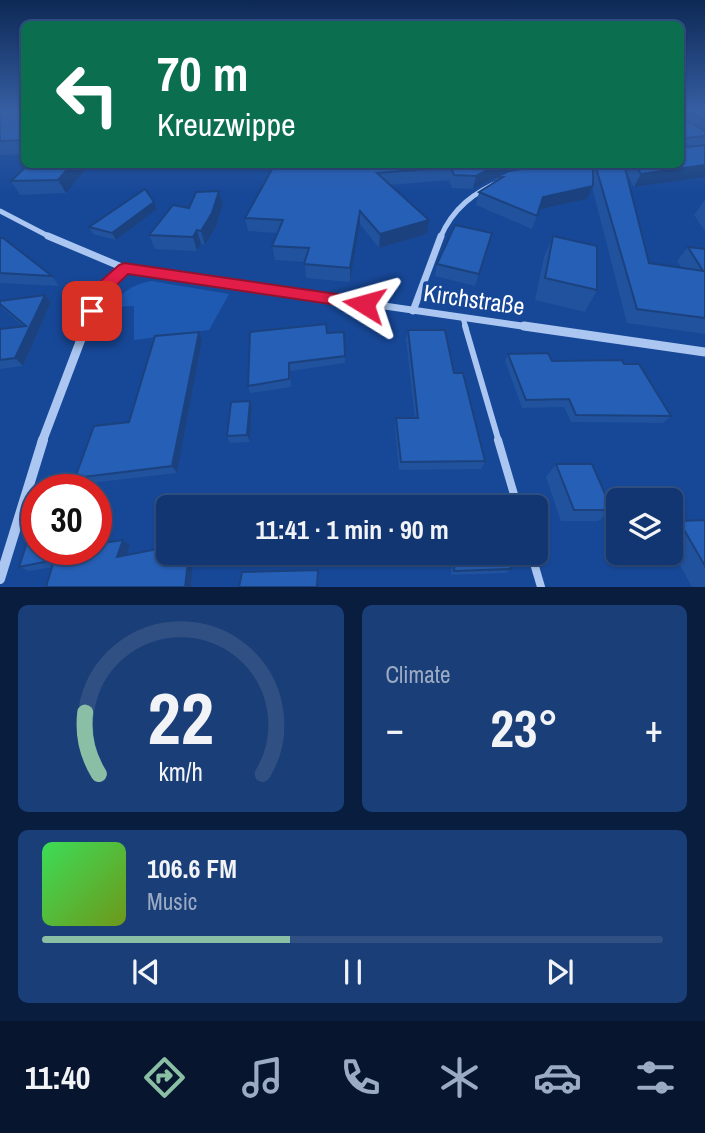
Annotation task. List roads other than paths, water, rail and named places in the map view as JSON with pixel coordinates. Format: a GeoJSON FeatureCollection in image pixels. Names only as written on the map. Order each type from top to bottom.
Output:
{"type":"FeatureCollection","features":[{"type":"Feature","properties":{"kind":"street"},"geometry":{"type":"LineString","coordinates":[[413,311],[449,216],[462,201],[478,189],[514,178]]}},
{"type":"Feature","properties":{"kind":"street","name":"Kirchstraße"},"geometry":{"type":"LineString","coordinates":[[0,211],[70,247],[124,268],[705,352]]}},
{"type":"Feature","properties":{"kind":"street"},"geometry":{"type":"LineString","coordinates":[[0,579],[42,443],[99,292],[124,268]]}},
{"type":"Feature","properties":{"kind":"lane"},"geometry":{"type":"LineString","coordinates":[[463,318],[514,495]]}},
{"type":"Feature","properties":{"kind":"lane"},"geometry":{"type":"LineString","coordinates":[[535,565],[541,587]]}}]}
